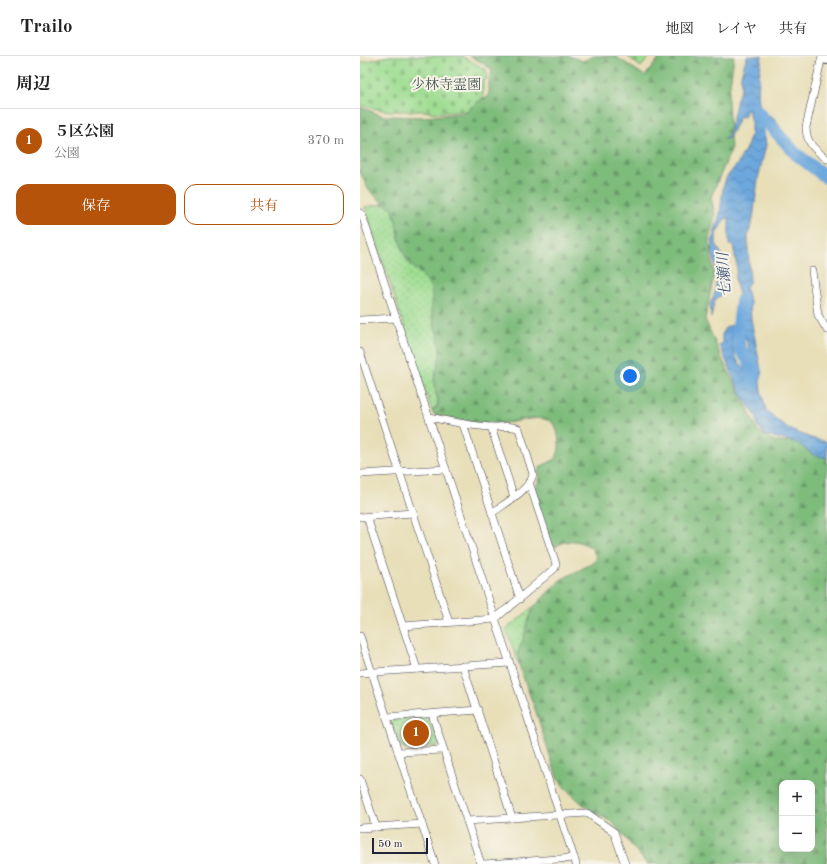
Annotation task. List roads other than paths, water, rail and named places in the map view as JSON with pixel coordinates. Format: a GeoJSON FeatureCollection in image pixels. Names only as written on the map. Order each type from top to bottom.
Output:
{"type":"FeatureCollection","features":[{"type":"Feature","properties":{"kind":"street"},"geometry":{"type":"LineString","coordinates":[[822,56],[806,127],[806,135],[811,145],[827,159]]}},
{"type":"Feature","properties":{"kind":"street"},"geometry":{"type":"LineString","coordinates":[[360,213],[362,215],[446,468],[575,861],[483,864],[467,821],[432,714]]}},
{"type":"Feature","properties":{"kind":"street"},"geometry":{"type":"LineString","coordinates":[[812,271],[818,315],[827,330]]}},
{"type":"Feature","properties":{"kind":"street"},"geometry":{"type":"LineString","coordinates":[[360,320],[396,318]]}},
{"type":"Feature","properties":{"kind":"street"},"geometry":{"type":"LineString","coordinates":[[360,352],[449,622]]}},
{"type":"Feature","properties":{"kind":"street"},"geometry":{"type":"LineString","coordinates":[[429,417],[463,424],[491,427],[515,427],[519,429],[533,477],[523,490],[492,513]]}},
{"type":"Feature","properties":{"kind":"street"},"geometry":{"type":"LineString","coordinates":[[463,424],[520,599]]}},
{"type":"Feature","properties":{"kind":"street"},"geometry":{"type":"LineString","coordinates":[[491,427],[514,497]]}},
{"type":"Feature","properties":{"kind":"street"},"geometry":{"type":"LineString","coordinates":[[360,474],[446,468]]}},
{"type":"Feature","properties":{"kind":"street"},"geometry":{"type":"LineString","coordinates":[[403,626],[495,619],[555,568],[556,566],[529,482]]}},
{"type":"Feature","properties":{"kind":"street"},"geometry":{"type":"LineString","coordinates":[[413,513],[364,517],[417,669]]}},
{"type":"Feature","properties":{"kind":"street"},"geometry":{"type":"LineString","coordinates":[[360,636],[435,864]]}},
{"type":"Feature","properties":{"kind":"street"},"geometry":{"type":"LineString","coordinates":[[360,673],[510,663]]}},
{"type":"Feature","properties":{"kind":"street"},"geometry":{"type":"LineString","coordinates":[[463,666],[512,818]]}},
{"type":"Feature","properties":{"kind":"street"},"geometry":{"type":"LineString","coordinates":[[386,717],[478,710]]}},
{"type":"Feature","properties":{"kind":"street"},"geometry":{"type":"LineString","coordinates":[[398,752],[443,750]]}},
{"type":"Feature","properties":{"kind":"street"},"geometry":{"type":"LineString","coordinates":[[360,779],[376,827]]}},
{"type":"Feature","properties":{"kind":"street"},"geometry":{"type":"LineString","coordinates":[[467,821],[588,813],[612,830],[616,836],[625,864]]}},
{"type":"Feature","properties":{"kind":"street"},"geometry":{"type":"LineString","coordinates":[[360,828],[422,824]]}},
{"type":"Feature","properties":{"kind":"water"},"geometry":{"type":"Polygon","coordinates":[[[747,56],[762,56],[758,89],[761,111],[776,120],[786,140],[794,149],[827,171],[827,181],[818,168],[798,159],[791,154],[772,122],[762,119],[766,145],[758,179],[753,219],[748,235],[750,281],[746,287],[750,301],[751,319],[762,375],[760,381],[761,390],[766,410],[778,421],[791,430],[811,438],[827,442],[827,458],[812,454],[798,443],[765,435],[757,425],[756,417],[740,391],[719,345],[722,343],[724,329],[731,325],[734,328],[732,344],[735,355],[741,365],[745,368],[751,362],[750,351],[739,311],[739,294],[735,281],[737,267],[733,245],[729,245],[729,217],[724,220],[716,234],[716,243],[722,256],[724,289],[722,295],[717,298],[714,303],[711,318],[710,304],[715,293],[717,273],[713,255],[712,240],[720,214],[723,188],[726,178],[738,163],[748,144],[751,133],[751,123],[747,108],[744,117],[740,116],[729,138],[723,139],[729,134],[741,88],[741,75],[747,56]]]}},
{"type":"Feature","properties":{"kind":"waterway"},"geometry":{"type":"LineString","coordinates":[[757,111],[796,154],[827,178]]}},
{"type":"Feature","properties":{"kind":"waterway","name":"七瀬川"},"geometry":{"type":"LineString","coordinates":[[742,300],[738,329],[739,347],[755,370],[754,379]]}},
{"type":"Feature","properties":{"kind":"place","name":"５区公園"},"geometry":{"type":"Point","coordinates":[416,733]}},
{"type":"Feature","properties":{"kind":"park label","name":"少林寺霊園"},"geometry":{"type":"Point","coordinates":[446,84]}}]}
